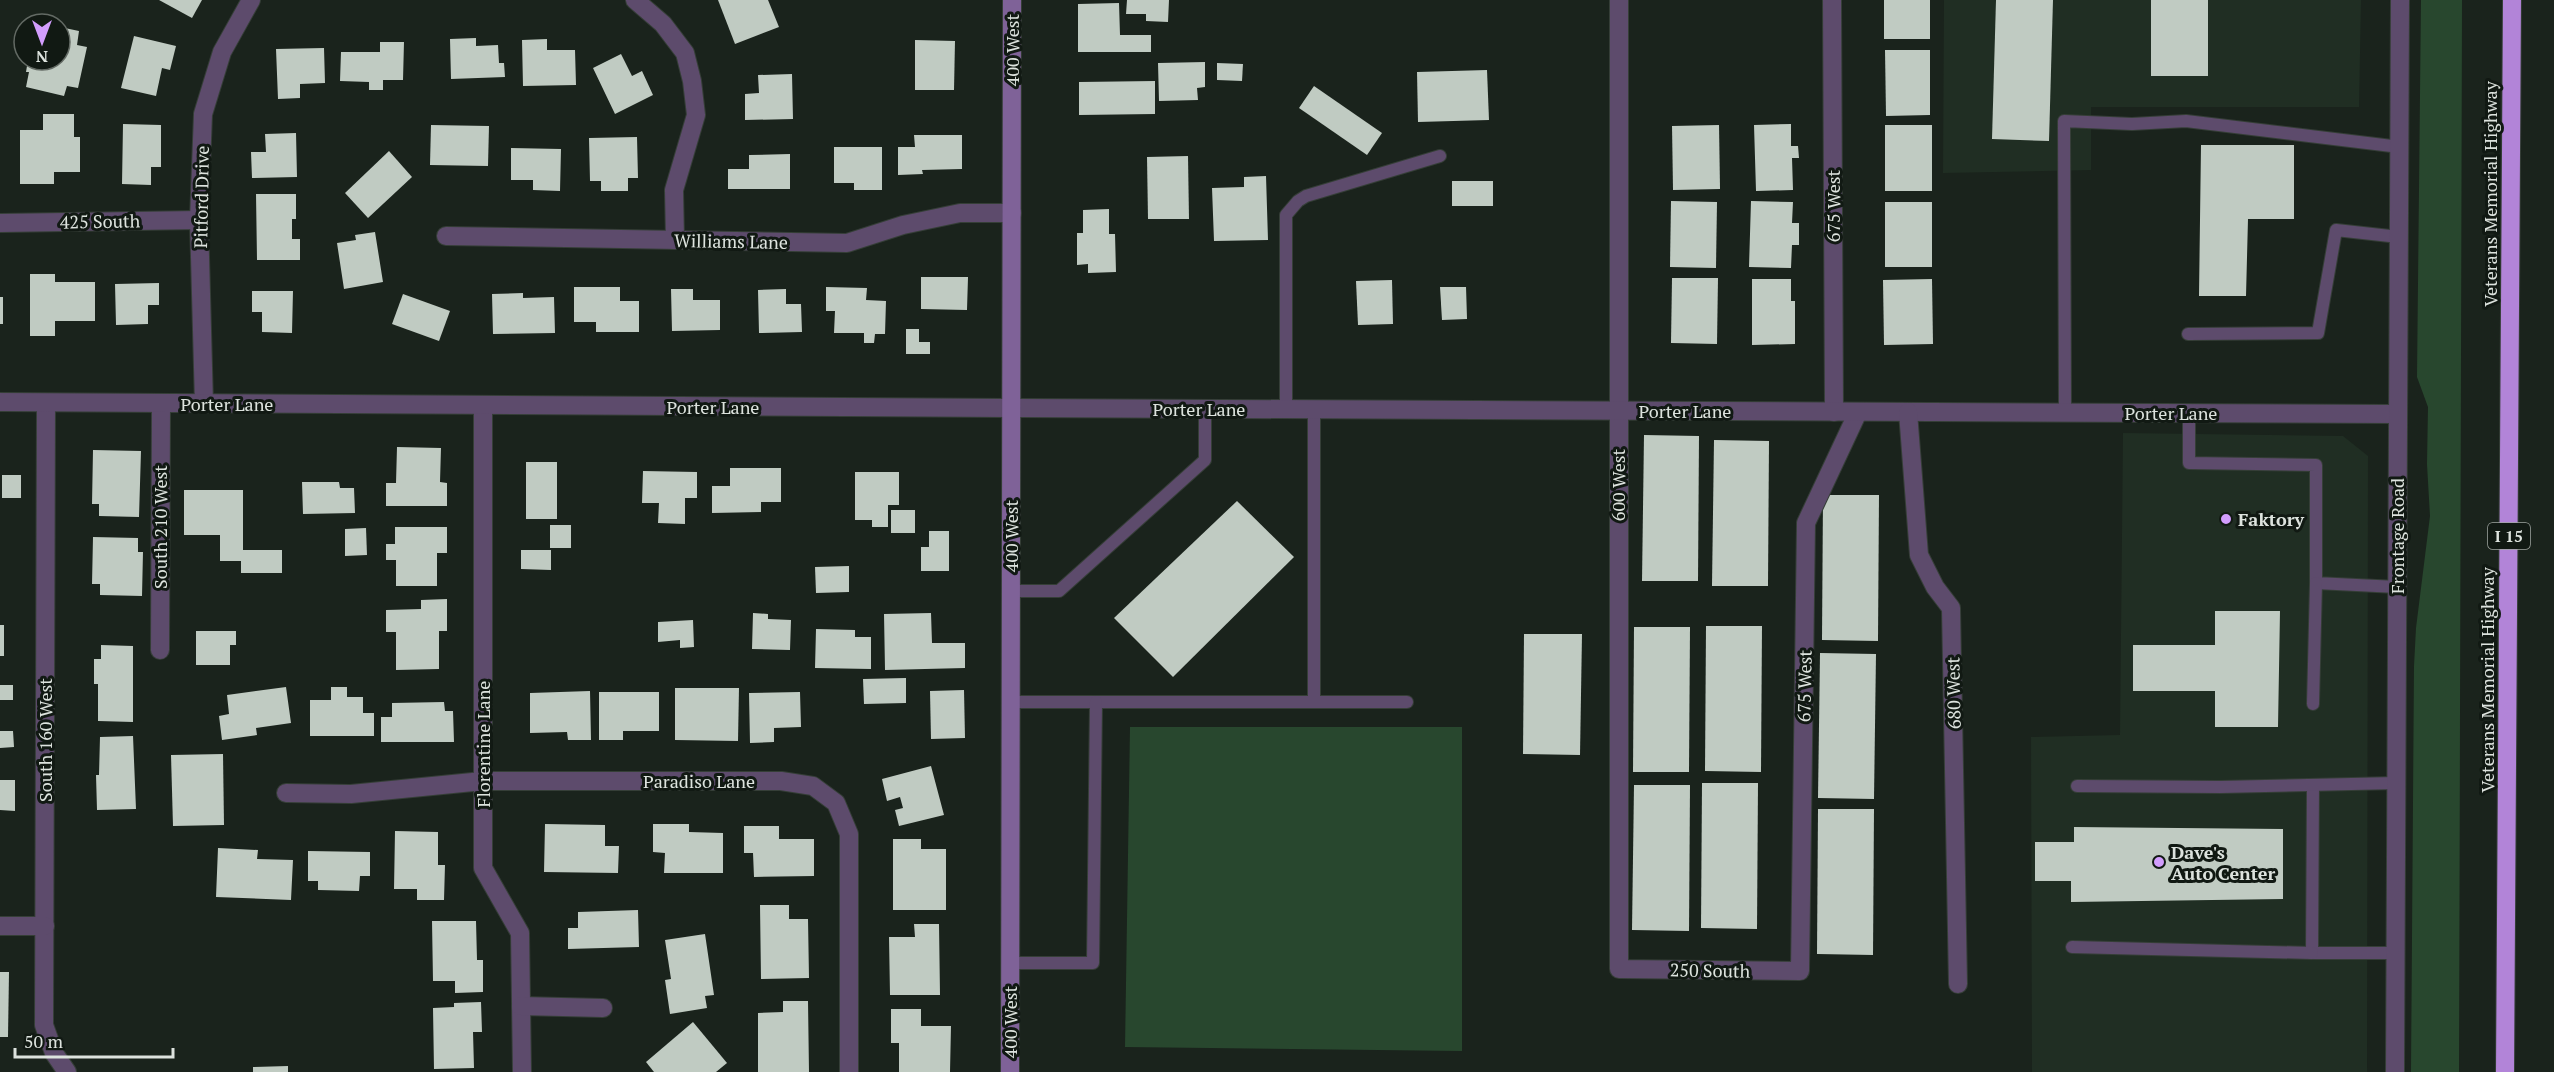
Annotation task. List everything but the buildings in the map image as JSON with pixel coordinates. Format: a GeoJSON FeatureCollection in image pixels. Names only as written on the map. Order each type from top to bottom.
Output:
{"type":"FeatureCollection","features":[{"type":"Feature","properties":{"kind":"highway","name":"Veterans Memorial Highway"},"geometry":{"type":"LineString","coordinates":[[2505,1072],[2512,0]]}},
{"type":"Feature","properties":{"kind":"main road","name":"400 West"},"geometry":{"type":"LineString","coordinates":[[1010,1072],[1012,0]]}},
{"type":"Feature","properties":{"kind":"street","name":"Pitford Drive"},"geometry":{"type":"LineString","coordinates":[[204,404],[199,220],[203,114],[222,52],[251,0]]}},
{"type":"Feature","properties":{"kind":"street"},"geometry":{"type":"LineString","coordinates":[[635,0],[663,24],[685,53],[692,81],[696,115],[674,190],[675,240]]}},
{"type":"Feature","properties":{"kind":"street","name":"600 West"},"geometry":{"type":"LineString","coordinates":[[1618,0],[1619,969]]}},
{"type":"Feature","properties":{"kind":"street","name":"675 West"},"geometry":{"type":"LineString","coordinates":[[1832,0],[1834,412]]}},
{"type":"Feature","properties":{"kind":"street","name":"Frontage Road"},"geometry":{"type":"LineString","coordinates":[[2395,1072],[2400,0]]}},
{"type":"Feature","properties":{"kind":"street","name":"Williams Lane"},"geometry":{"type":"LineString","coordinates":[[446,236],[848,243],[903,225],[960,213],[1012,213]]}},
{"type":"Feature","properties":{"kind":"street","name":"425 South"},"geometry":{"type":"LineString","coordinates":[[0,223],[199,220]]}},
{"type":"Feature","properties":{"kind":"street","name":"Porter Lane"},"geometry":{"type":"LineString","coordinates":[[0,402],[2397,414]]}},
{"type":"Feature","properties":{"kind":"street","name":"South 160 West"},"geometry":{"type":"LineString","coordinates":[[46,402],[44,1025],[54,1053],[67,1072]]}},
{"type":"Feature","properties":{"kind":"street","name":"South 210 West"},"geometry":{"type":"LineString","coordinates":[[160,650],[161,404]]}},
{"type":"Feature","properties":{"kind":"street","name":"Florentine Lane"},"geometry":{"type":"LineString","coordinates":[[483,405],[483,868],[520,933],[522,1072]]}},
{"type":"Feature","properties":{"kind":"street","name":"675 West"},"geometry":{"type":"LineString","coordinates":[[1800,971],[1806,523],[1858,412]]}},
{"type":"Feature","properties":{"kind":"street","name":"680 West"},"geometry":{"type":"LineString","coordinates":[[1908,412],[1919,555],[1935,587],[1951,608],[1958,984]]}},
{"type":"Feature","properties":{"kind":"street","name":"Paradiso Lane"},"geometry":{"type":"LineString","coordinates":[[286,792],[351,794],[483,781],[781,781],[813,786],[836,803],[849,834],[849,1072]]}},
{"type":"Feature","properties":{"kind":"street"},"geometry":{"type":"LineString","coordinates":[[0,926],[45,926]]}},
{"type":"Feature","properties":{"kind":"street","name":"250 South"},"geometry":{"type":"LineString","coordinates":[[1619,969],[1800,971]]}},
{"type":"Feature","properties":{"kind":"street"},"geometry":{"type":"LineString","coordinates":[[521,1006],[603,1008]]}},
{"type":"Feature","properties":{"kind":"lane"},"geometry":{"type":"LineString","coordinates":[[2065,413],[2064,120],[2132,124],[2186,120],[2400,147]]}},
{"type":"Feature","properties":{"kind":"lane"},"geometry":{"type":"LineString","coordinates":[[1286,410],[1286,214],[1306,196],[1440,156]]}},
{"type":"Feature","properties":{"kind":"lane"},"geometry":{"type":"LineString","coordinates":[[2188,334],[2318,333],[2336,230],[2399,237]]}},
{"type":"Feature","properties":{"kind":"lane"},"geometry":{"type":"LineString","coordinates":[[1011,591],[1059,591],[1205,460],[1205,409]]}},
{"type":"Feature","properties":{"kind":"lane"},"geometry":{"type":"LineString","coordinates":[[1314,410],[1314,702]]}},
{"type":"Feature","properties":{"kind":"lane"},"geometry":{"type":"LineString","coordinates":[[2189,413],[2189,463],[2316,465],[2313,704]]}},
{"type":"Feature","properties":{"kind":"lane"},"geometry":{"type":"LineString","coordinates":[[2316,583],[2397,587]]}},
{"type":"Feature","properties":{"kind":"lane"},"geometry":{"type":"LineString","coordinates":[[1011,702],[1407,702]]}},
{"type":"Feature","properties":{"kind":"lane"},"geometry":{"type":"LineString","coordinates":[[1011,963],[1094,963],[1096,702]]}},
{"type":"Feature","properties":{"kind":"lane"},"geometry":{"type":"LineString","coordinates":[[2077,786],[2396,783]]}},
{"type":"Feature","properties":{"kind":"lane"},"geometry":{"type":"LineString","coordinates":[[2312,952],[2313,785]]}},
{"type":"Feature","properties":{"kind":"lane"},"geometry":{"type":"LineString","coordinates":[[2072,947],[2395,953]]}},
{"type":"Feature","properties":{"kind":"shaded area"},"geometry":{"type":"Polygon","coordinates":[[[1944,0],[2361,0],[2359,107],[2091,107],[2091,170],[1943,173],[1944,0]]]}},
{"type":"Feature","properties":{"kind":"shaded area"},"geometry":{"type":"Polygon","coordinates":[[[2123,433],[2343,436],[2368,456],[2367,1072],[2032,1072],[2031,737],[2120,735],[2123,433]]]}},
{"type":"Feature","properties":{"kind":"green space"},"geometry":{"type":"Polygon","coordinates":[[[2421,0],[2462,0],[2459,1072],[2411,1072],[2414,666],[2416,628],[2430,516],[2427,464],[2428,407],[2417,377],[2421,0]]]}},
{"type":"Feature","properties":{"kind":"green space"},"geometry":{"type":"Polygon","coordinates":[[[1130,727],[1462,727],[1462,1051],[1125,1047],[1130,727]]]}},
{"type":"Feature","properties":{"kind":"place","name":"Faktory"},"geometry":{"type":"Point","coordinates":[2226,519]}},
{"type":"Feature","properties":{"kind":"place","name":"Dave's Auto Center"},"geometry":{"type":"Point","coordinates":[2159,862]}}]}
